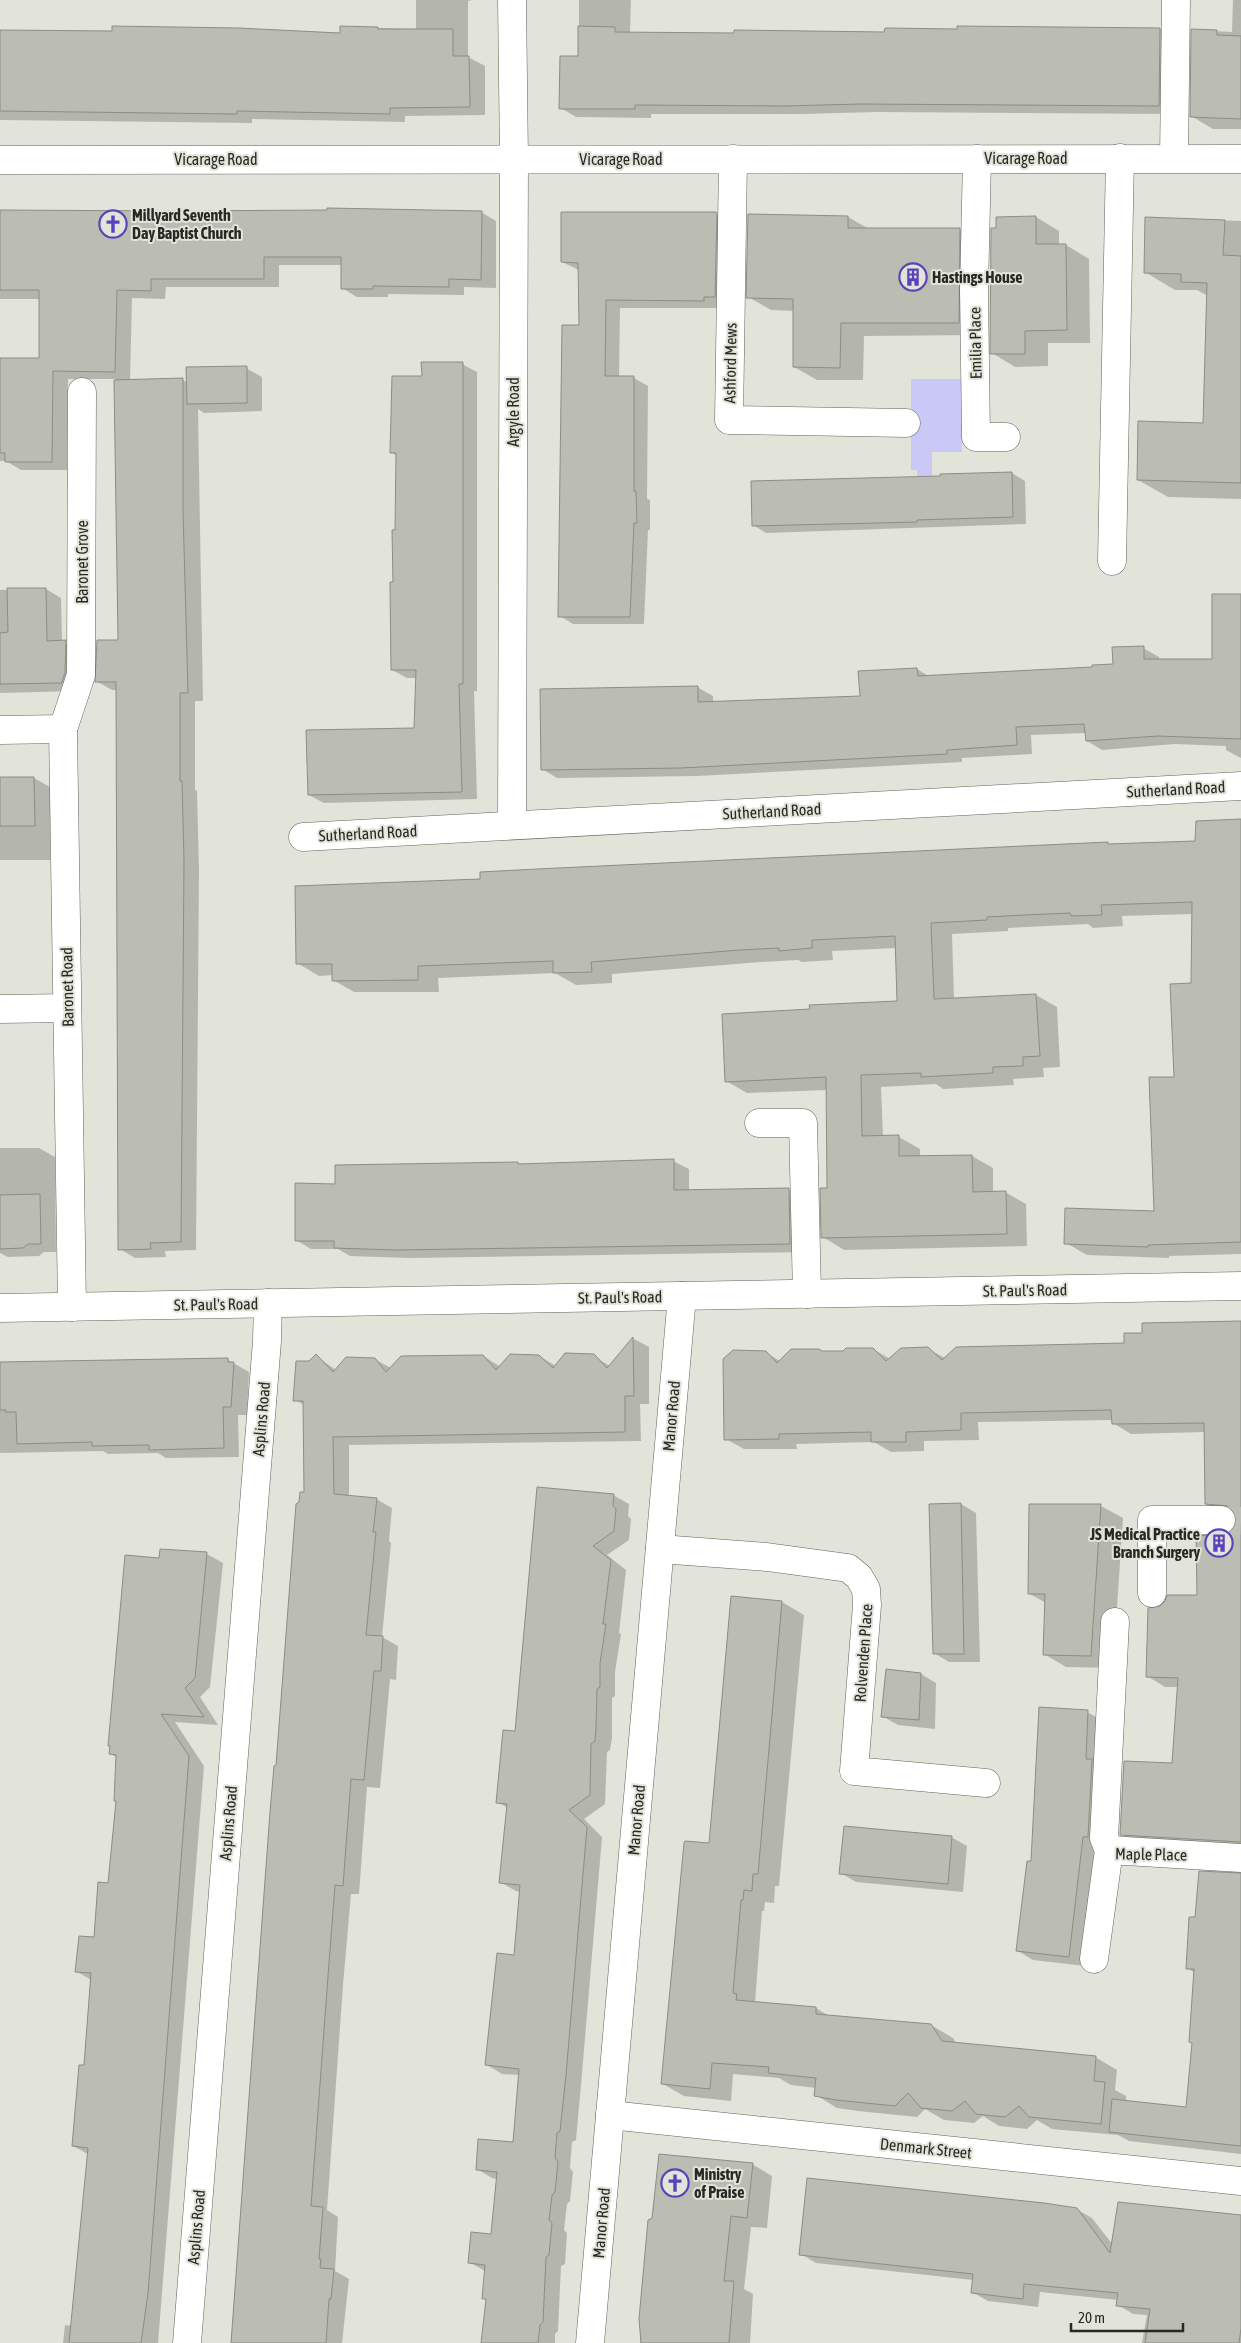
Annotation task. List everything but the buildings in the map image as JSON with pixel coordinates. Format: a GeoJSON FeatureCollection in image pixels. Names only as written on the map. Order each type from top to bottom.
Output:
{"type":"FeatureCollection","features":[{"type":"Feature","properties":{"kind":"street","name":"Argyle Road"},"geometry":{"type":"LineString","coordinates":[[512,0],[514,160],[512,825]]}},
{"type":"Feature","properties":{"kind":"street"},"geometry":{"type":"LineString","coordinates":[[1174,158],[1176,0]]}},
{"type":"Feature","properties":{"kind":"street","name":"Emilia Place"},"geometry":{"type":"LineString","coordinates":[[977,158],[974,290],[976,437],[1006,437]]}},
{"type":"Feature","properties":{"kind":"street"},"geometry":{"type":"LineString","coordinates":[[1112,561],[1120,158]]}},
{"type":"Feature","properties":{"kind":"street","name":"Ashford Mews"},"geometry":{"type":"LineString","coordinates":[[734,159],[729,420],[906,423]]}},
{"type":"Feature","properties":{"kind":"street","name":"Vicarage Road"},"geometry":{"type":"LineString","coordinates":[[0,160],[1241,159]]}},
{"type":"Feature","properties":{"kind":"street","name":"Baronet Grove"},"geometry":{"type":"LineString","coordinates":[[63,729],[81,675],[82,392]]}},
{"type":"Feature","properties":{"kind":"street"},"geometry":{"type":"LineString","coordinates":[[0,730],[63,729]]}},
{"type":"Feature","properties":{"kind":"street","name":"Baronet Road"},"geometry":{"type":"LineString","coordinates":[[63,729],[72,1307]]}},
{"type":"Feature","properties":{"kind":"street","name":"Sutherland Road"},"geometry":{"type":"LineString","coordinates":[[303,836],[1241,786]]}},
{"type":"Feature","properties":{"kind":"street"},"geometry":{"type":"LineString","coordinates":[[0,1009],[67,1008]]}},
{"type":"Feature","properties":{"kind":"street"},"geometry":{"type":"LineString","coordinates":[[759,1123],[803,1123],[807,1294]]}},
{"type":"Feature","properties":{"kind":"street","name":"St. Paul's Road"},"geometry":{"type":"LineString","coordinates":[[0,1308],[1241,1286]]}},
{"type":"Feature","properties":{"kind":"street","name":"Manor Road"},"geometry":{"type":"LineString","coordinates":[[590,2343],[682,1296]]}},
{"type":"Feature","properties":{"kind":"street","name":"Asplins Road"},"geometry":{"type":"LineString","coordinates":[[187,2343],[268,1303]]}},
{"type":"Feature","properties":{"kind":"street"},"geometry":{"type":"LineString","coordinates":[[1152,1592],[1152,1520],[1221,1520]]}},
{"type":"Feature","properties":{"kind":"street","name":"Rolvenden Place"},"geometry":{"type":"LineString","coordinates":[[660,1549],[767,1557],[848,1568],[859,1577],[866,1589],[867,1605],[854,1771],[986,1783]]}},
{"type":"Feature","properties":{"kind":"street"},"geometry":{"type":"LineString","coordinates":[[1109,1850],[1104,1838],[1115,1622]]}},
{"type":"Feature","properties":{"kind":"street","name":"Maple Place"},"geometry":{"type":"LineString","coordinates":[[1094,1959],[1109,1850],[1241,1858]]}},
{"type":"Feature","properties":{"kind":"street","name":"Denmark Street"},"geometry":{"type":"LineString","coordinates":[[610,2115],[1241,2182]]}},
{"type":"Feature","properties":{"kind":"shaded area"},"geometry":{"type":"Polygon","coordinates":[[[911,379],[962,379],[962,452],[932,452],[932,483],[917,483],[917,470],[911,470],[911,379]]]}},
{"type":"Feature","properties":{"kind":"tunnel"},"geometry":{"type":"LineString","coordinates":[[1221,1520],[1241,1521]]}},
{"type":"Feature","properties":{"kind":"place","name":"Millyard Seventh Day Baptist Church"},"geometry":{"type":"Point","coordinates":[113,224]}},
{"type":"Feature","properties":{"kind":"place","name":"Hastings House"},"geometry":{"type":"Point","coordinates":[913,277]}},
{"type":"Feature","properties":{"kind":"place","name":"JS Medical Practice Branch Surgery"},"geometry":{"type":"Point","coordinates":[1219,1543]}},
{"type":"Feature","properties":{"kind":"place","name":"Ministry of Praise"},"geometry":{"type":"Point","coordinates":[675,2183]}}]}
